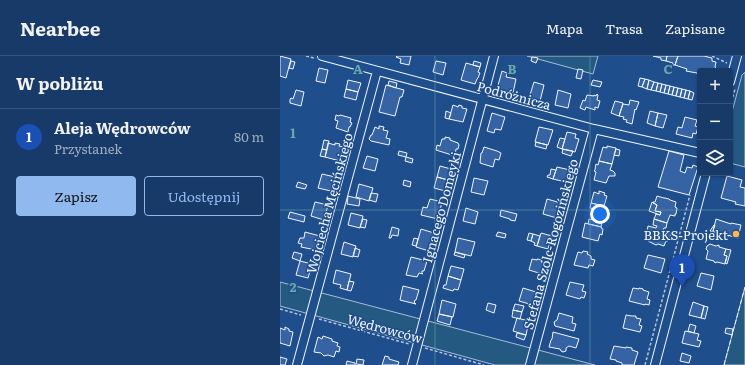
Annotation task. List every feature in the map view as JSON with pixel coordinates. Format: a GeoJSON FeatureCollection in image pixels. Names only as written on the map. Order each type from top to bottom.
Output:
{"type":"FeatureCollection","features":[{"type":"Feature","properties":{"kind":"street","name":"Podróżnicza"},"geometry":{"type":"LineString","coordinates":[[322,56],[594,129],[697,152]]}},
{"type":"Feature","properties":{"kind":"street","name":"Ignacego Domeyki"},"geometry":{"type":"LineString","coordinates":[[412,365],[494,56]]}},
{"type":"Feature","properties":{"kind":"street"},"geometry":{"type":"LineString","coordinates":[[733,71],[737,56]]}},
{"type":"Feature","properties":{"kind":"street","name":"Wojciecha Męcińskiego"},"geometry":{"type":"LineString","coordinates":[[297,365],[377,71]]}},
{"type":"Feature","properties":{"kind":"street","name":"Stefana Szolc-Rogozińskiego"},"geometry":{"type":"LineString","coordinates":[[530,365],[594,129]]}},
{"type":"Feature","properties":{"kind":"street"},"geometry":{"type":"LineString","coordinates":[[655,365],[705,176]]}},
{"type":"Feature","properties":{"kind":"path"},"geometry":{"type":"LineString","coordinates":[[644,365],[692,190]]}},
{"type":"Feature","properties":{"kind":"path","name":"Wędrowców"},"geometry":{"type":"LineString","coordinates":[[280,309],[484,365]]}},
{"type":"Feature","properties":{"kind":"shaded area"},"geometry":{"type":"Polygon","coordinates":[[[527,56],[598,56],[593,74],[527,56]]]}},
{"type":"Feature","properties":{"kind":"shaded area"},"geometry":{"type":"Polygon","coordinates":[[[745,72],[745,167],[733,164],[733,108],[742,75],[745,72]]]}},
{"type":"Feature","properties":{"kind":"shaded area"},"geometry":{"type":"Polygon","coordinates":[[[280,282],[595,365],[495,365],[280,306],[280,282]]]}},
{"type":"Feature","properties":{"kind":"shaded area"},"geometry":{"type":"Polygon","coordinates":[[[745,287],[745,365],[724,365],[745,287]]]}},
{"type":"Feature","properties":{"kind":"building"},"geometry":{"type":"Polygon","coordinates":[[[280,56],[291,59],[286,78],[280,76],[280,56]]]}},
{"type":"Feature","properties":{"kind":"building"},"geometry":{"type":"Polygon","coordinates":[[[411,56],[409,65],[400,63],[401,59],[396,57],[411,56]]]}},
{"type":"Feature","properties":{"kind":"building"},"geometry":{"type":"Polygon","coordinates":[[[653,56],[667,56],[666,61],[653,56]]]}},
{"type":"Feature","properties":{"kind":"building"},"geometry":{"type":"Polygon","coordinates":[[[667,56],[678,56],[675,65],[672,65],[673,63],[666,61],[667,56]]]}},
{"type":"Feature","properties":{"kind":"building"},"geometry":{"type":"Polygon","coordinates":[[[678,56],[704,56],[712,58],[712,61],[716,62],[716,68],[697,68],[697,73],[686,71],[687,69],[675,65],[678,56]]]}},
{"type":"Feature","properties":{"kind":"building"},"geometry":{"type":"Polygon","coordinates":[[[532,57],[538,58],[536,63],[531,61],[532,57]]]}},
{"type":"Feature","properties":{"kind":"building"},"geometry":{"type":"Polygon","coordinates":[[[291,61],[295,62],[293,69],[289,68],[291,61]]]}},
{"type":"Feature","properties":{"kind":"building"},"geometry":{"type":"Polygon","coordinates":[[[436,61],[446,63],[443,75],[433,72],[436,61]]]}},
{"type":"Feature","properties":{"kind":"building"},"geometry":{"type":"Polygon","coordinates":[[[474,61],[481,63],[480,67],[473,65],[474,61]]]}},
{"type":"Feature","properties":{"kind":"building"},"geometry":{"type":"Polygon","coordinates":[[[466,63],[480,67],[478,72],[480,73],[475,84],[461,80],[466,63]]]}},
{"type":"Feature","properties":{"kind":"building"},"geometry":{"type":"Polygon","coordinates":[[[319,68],[328,70],[325,83],[316,81],[319,68]]]}},
{"type":"Feature","properties":{"kind":"building"},"geometry":{"type":"Polygon","coordinates":[[[578,69],[583,70],[581,79],[576,78],[578,69]]]}},
{"type":"Feature","properties":{"kind":"building"},"geometry":{"type":"Polygon","coordinates":[[[502,71],[507,73],[506,77],[516,79],[513,93],[497,89],[502,71]]]}},
{"type":"Feature","properties":{"kind":"building"},"geometry":{"type":"Polygon","coordinates":[[[640,78],[645,79],[642,87],[638,86],[640,78]]]}},
{"type":"Feature","properties":{"kind":"building"},"geometry":{"type":"Polygon","coordinates":[[[645,79],[649,80],[647,89],[642,87],[645,79]]]}},
{"type":"Feature","properties":{"kind":"building"},"geometry":{"type":"Polygon","coordinates":[[[348,80],[361,83],[358,92],[346,89],[348,80]]]}},
{"type":"Feature","properties":{"kind":"building"},"geometry":{"type":"Polygon","coordinates":[[[593,80],[602,82],[600,87],[591,85],[593,80]]]}},
{"type":"Feature","properties":{"kind":"building"},"geometry":{"type":"Polygon","coordinates":[[[649,80],[654,82],[651,90],[647,89],[649,80]]]}},
{"type":"Feature","properties":{"kind":"building"},"geometry":{"type":"Polygon","coordinates":[[[389,81],[397,83],[396,88],[388,85],[389,81]]]}},
{"type":"Feature","properties":{"kind":"building"},"geometry":{"type":"Polygon","coordinates":[[[534,82],[544,85],[540,101],[529,98],[534,82]]]}},
{"type":"Feature","properties":{"kind":"building"},"geometry":{"type":"Polygon","coordinates":[[[654,82],[658,83],[656,91],[651,90],[654,82]]]}},
{"type":"Feature","properties":{"kind":"building"},"geometry":{"type":"Polygon","coordinates":[[[658,83],[662,84],[660,92],[656,91],[658,83]]]}},
{"type":"Feature","properties":{"kind":"building"},"geometry":{"type":"Polygon","coordinates":[[[662,84],[666,85],[664,93],[660,92],[662,84]]]}},
{"type":"Feature","properties":{"kind":"building"},"geometry":{"type":"Polygon","coordinates":[[[386,85],[404,90],[402,97],[400,97],[395,116],[379,112],[386,85]]]}},
{"type":"Feature","properties":{"kind":"building"},"geometry":{"type":"Polygon","coordinates":[[[666,85],[670,86],[668,94],[664,93],[666,85]]]}},
{"type":"Feature","properties":{"kind":"building"},"geometry":{"type":"Polygon","coordinates":[[[670,86],[674,87],[672,95],[668,94],[670,86]]]}},
{"type":"Feature","properties":{"kind":"building"},"geometry":{"type":"Polygon","coordinates":[[[674,87],[678,88],[676,96],[672,95],[674,87]]]}},
{"type":"Feature","properties":{"kind":"building"},"geometry":{"type":"Polygon","coordinates":[[[678,88],[682,89],[680,97],[676,96],[678,88]]]}},
{"type":"Feature","properties":{"kind":"building"},"geometry":{"type":"Polygon","coordinates":[[[346,89],[358,92],[356,100],[344,97],[346,89]]]}},
{"type":"Feature","properties":{"kind":"building"},"geometry":{"type":"Polygon","coordinates":[[[682,89],[686,90],[684,98],[680,97],[682,89]]]}},
{"type":"Feature","properties":{"kind":"building"},"geometry":{"type":"Polygon","coordinates":[[[296,90],[304,92],[301,106],[290,103],[290,99],[293,99],[296,90]]]}},
{"type":"Feature","properties":{"kind":"building"},"geometry":{"type":"Polygon","coordinates":[[[558,90],[571,94],[568,108],[555,105],[558,90]]]}},
{"type":"Feature","properties":{"kind":"building"},"geometry":{"type":"Polygon","coordinates":[[[686,90],[690,91],[688,99],[684,98],[686,90]]]}},
{"type":"Feature","properties":{"kind":"building"},"geometry":{"type":"Polygon","coordinates":[[[690,91],[694,93],[692,100],[688,99],[690,91]]]}},
{"type":"Feature","properties":{"kind":"building"},"geometry":{"type":"Polygon","coordinates":[[[597,94],[597,100],[600,101],[598,108],[595,107],[595,110],[586,107],[585,110],[580,108],[587,95],[596,96],[597,94]]]}},
{"type":"Feature","properties":{"kind":"building"},"geometry":{"type":"Polygon","coordinates":[[[630,100],[639,102],[636,110],[635,109],[632,124],[626,122],[627,120],[623,119],[624,117],[619,116],[623,104],[629,105],[630,100]]]}},
{"type":"Feature","properties":{"kind":"building"},"geometry":{"type":"Polygon","coordinates":[[[615,101],[623,103],[619,116],[611,113],[615,101]]]}},
{"type":"Feature","properties":{"kind":"building"},"geometry":{"type":"Polygon","coordinates":[[[453,105],[458,107],[459,105],[462,106],[462,108],[467,109],[463,122],[449,119],[453,105]]]}},
{"type":"Feature","properties":{"kind":"building"},"geometry":{"type":"Polygon","coordinates":[[[446,111],[451,113],[449,119],[445,118],[446,111]]]}},
{"type":"Feature","properties":{"kind":"building"},"geometry":{"type":"Polygon","coordinates":[[[650,111],[658,113],[655,126],[647,123],[650,111]]]}},
{"type":"Feature","properties":{"kind":"building"},"geometry":{"type":"Polygon","coordinates":[[[492,113],[505,117],[501,130],[495,129],[494,133],[487,131],[492,113]]]}},
{"type":"Feature","properties":{"kind":"building"},"geometry":{"type":"Polygon","coordinates":[[[658,113],[667,115],[663,128],[655,126],[658,113]]]}},
{"type":"Feature","properties":{"kind":"building"},"geometry":{"type":"Polygon","coordinates":[[[336,115],[351,118],[350,122],[352,123],[348,132],[336,128],[338,121],[335,120],[336,115]]]}},
{"type":"Feature","properties":{"kind":"building"},"geometry":{"type":"Polygon","coordinates":[[[685,117],[697,120],[695,126],[697,127],[697,130],[696,134],[693,133],[692,138],[676,134],[678,127],[682,128],[685,117]]]}},
{"type":"Feature","properties":{"kind":"building"},"geometry":{"type":"Polygon","coordinates":[[[379,126],[384,127],[383,130],[388,131],[386,138],[390,139],[389,145],[371,141],[369,139],[375,127],[379,129],[379,126]]]}},
{"type":"Feature","properties":{"kind":"building"},"geometry":{"type":"Polygon","coordinates":[[[539,127],[553,130],[548,145],[535,142],[539,127]]]}},
{"type":"Feature","properties":{"kind":"building"},"geometry":{"type":"Polygon","coordinates":[[[567,132],[576,134],[575,138],[579,139],[575,152],[562,149],[567,132]]]}},
{"type":"Feature","properties":{"kind":"building"},"geometry":{"type":"Polygon","coordinates":[[[445,137],[458,143],[459,145],[458,149],[456,149],[455,156],[436,150],[437,145],[440,146],[442,139],[445,139],[445,137]]]}},
{"type":"Feature","properties":{"kind":"building"},"geometry":{"type":"Polygon","coordinates":[[[560,138],[565,139],[562,149],[557,147],[560,138]]]}},
{"type":"Feature","properties":{"kind":"building"},"geometry":{"type":"Polygon","coordinates":[[[324,140],[329,141],[327,150],[322,149],[324,140]]]}},
{"type":"Feature","properties":{"kind":"building"},"geometry":{"type":"Polygon","coordinates":[[[536,142],[547,145],[546,149],[535,146],[536,142]]]}},
{"type":"Feature","properties":{"kind":"building"},"geometry":{"type":"Polygon","coordinates":[[[328,143],[335,145],[335,143],[340,144],[339,146],[343,147],[340,161],[325,157],[328,143]]]}},
{"type":"Feature","properties":{"kind":"building"},"geometry":{"type":"Polygon","coordinates":[[[607,146],[616,148],[612,164],[599,161],[603,147],[607,148],[607,146]]]}},
{"type":"Feature","properties":{"kind":"building"},"geometry":{"type":"Polygon","coordinates":[[[484,147],[501,153],[499,160],[495,159],[493,167],[480,163],[481,153],[484,147]]]}},
{"type":"Feature","properties":{"kind":"building"},"geometry":{"type":"Polygon","coordinates":[[[322,149],[327,150],[325,157],[320,156],[322,149]]]}},
{"type":"Feature","properties":{"kind":"building"},"geometry":{"type":"Polygon","coordinates":[[[563,149],[573,151],[571,156],[562,153],[563,149]]]}},
{"type":"Feature","properties":{"kind":"building"},"geometry":{"type":"Polygon","coordinates":[[[616,149],[620,150],[619,156],[614,155],[616,149]]]}},
{"type":"Feature","properties":{"kind":"building"},"geometry":{"type":"Polygon","coordinates":[[[399,151],[407,153],[406,157],[398,155],[399,151]]]}},
{"type":"Feature","properties":{"kind":"building"},"geometry":{"type":"Polygon","coordinates":[[[669,151],[684,155],[680,171],[685,173],[687,167],[692,168],[693,165],[697,167],[689,195],[658,187],[669,151]]]}},
{"type":"Feature","properties":{"kind":"building"},"geometry":{"type":"Polygon","coordinates":[[[367,156],[378,159],[375,171],[363,168],[367,156]]]}},
{"type":"Feature","properties":{"kind":"building"},"geometry":{"type":"Polygon","coordinates":[[[406,157],[413,159],[412,163],[405,161],[406,157]]]}},
{"type":"Feature","properties":{"kind":"building"},"geometry":{"type":"Polygon","coordinates":[[[599,161],[612,164],[610,170],[615,173],[615,176],[609,176],[606,183],[594,180],[596,172],[594,171],[596,164],[598,165],[599,161]]]}},
{"type":"Feature","properties":{"kind":"building"},"geometry":{"type":"Polygon","coordinates":[[[440,166],[451,169],[448,180],[437,177],[440,166]]]}},
{"type":"Feature","properties":{"kind":"building"},"geometry":{"type":"Polygon","coordinates":[[[557,167],[570,170],[566,182],[553,179],[557,167]]]}},
{"type":"Feature","properties":{"kind":"building"},"geometry":{"type":"Polygon","coordinates":[[[551,169],[556,170],[553,179],[547,177],[550,175],[551,169]]]}},
{"type":"Feature","properties":{"kind":"building"},"geometry":{"type":"Polygon","coordinates":[[[322,174],[335,177],[333,184],[334,186],[331,191],[318,188],[322,174]]]}},
{"type":"Feature","properties":{"kind":"building"},"geometry":{"type":"Polygon","coordinates":[[[727,176],[742,180],[740,187],[745,188],[745,206],[735,204],[736,202],[721,198],[727,176]]]}},
{"type":"Feature","properties":{"kind":"building"},"geometry":{"type":"Polygon","coordinates":[[[437,177],[448,180],[445,191],[434,188],[437,177]]]}},
{"type":"Feature","properties":{"kind":"building"},"geometry":{"type":"Polygon","coordinates":[[[474,178],[488,181],[484,195],[471,192],[474,178]]]}},
{"type":"Feature","properties":{"kind":"building"},"geometry":{"type":"Polygon","coordinates":[[[404,180],[411,182],[410,187],[403,185],[404,180]]]}},
{"type":"Feature","properties":{"kind":"building"},"geometry":{"type":"Polygon","coordinates":[[[298,182],[307,185],[305,189],[296,187],[298,182]]]}},
{"type":"Feature","properties":{"kind":"building"},"geometry":{"type":"Polygon","coordinates":[[[359,184],[373,188],[369,201],[356,197],[359,184]]]}},
{"type":"Feature","properties":{"kind":"building"},"geometry":{"type":"Polygon","coordinates":[[[599,191],[605,193],[604,195],[607,196],[604,206],[591,203],[594,192],[599,194],[599,191]]]}},
{"type":"Feature","properties":{"kind":"building"},"geometry":{"type":"Polygon","coordinates":[[[371,193],[378,194],[376,202],[369,200],[371,193]]]}},
{"type":"Feature","properties":{"kind":"building"},"geometry":{"type":"Polygon","coordinates":[[[348,196],[360,199],[359,206],[347,204],[348,196]]]}},
{"type":"Feature","properties":{"kind":"building"},"geometry":{"type":"Polygon","coordinates":[[[657,196],[676,202],[676,214],[675,216],[670,215],[667,223],[654,219],[656,214],[660,215],[661,212],[655,211],[657,205],[653,203],[655,202],[657,196]]]}},
{"type":"Feature","properties":{"kind":"building"},"geometry":{"type":"Polygon","coordinates":[[[430,199],[442,202],[438,219],[421,215],[423,207],[427,208],[430,199]]]}},
{"type":"Feature","properties":{"kind":"building"},"geometry":{"type":"Polygon","coordinates":[[[547,199],[561,203],[557,218],[543,214],[547,199]]]}},
{"type":"Feature","properties":{"kind":"building"},"geometry":{"type":"Polygon","coordinates":[[[315,202],[328,205],[324,220],[311,216],[315,202]]]}},
{"type":"Feature","properties":{"kind":"building"},"geometry":{"type":"Polygon","coordinates":[[[652,202],[657,205],[655,211],[661,212],[660,215],[649,211],[652,202]]]}},
{"type":"Feature","properties":{"kind":"building"},"geometry":{"type":"Polygon","coordinates":[[[591,203],[604,206],[603,211],[590,208],[591,203]]]}},
{"type":"Feature","properties":{"kind":"building"},"geometry":{"type":"Polygon","coordinates":[[[466,208],[478,212],[475,224],[463,221],[466,208]]]}},
{"type":"Feature","properties":{"kind":"building"},"geometry":{"type":"Polygon","coordinates":[[[501,210],[517,214],[515,221],[500,216],[501,210]]]}},
{"type":"Feature","properties":{"kind":"building"},"geometry":{"type":"Polygon","coordinates":[[[290,212],[305,216],[304,222],[288,218],[290,212]]]}},
{"type":"Feature","properties":{"kind":"building"},"geometry":{"type":"Polygon","coordinates":[[[351,213],[363,216],[360,228],[348,225],[351,213]]]}},
{"type":"Feature","properties":{"kind":"building"},"geometry":{"type":"Polygon","coordinates":[[[363,219],[367,220],[365,228],[360,227],[363,219]]]}},
{"type":"Feature","properties":{"kind":"building"},"geometry":{"type":"Polygon","coordinates":[[[589,219],[602,222],[601,227],[588,224],[589,219]]]}},
{"type":"Feature","properties":{"kind":"building"},"geometry":{"type":"Polygon","coordinates":[[[654,219],[667,223],[666,228],[663,230],[670,232],[671,235],[670,239],[666,241],[664,246],[658,244],[656,245],[648,241],[649,236],[646,235],[648,226],[656,228],[657,226],[653,225],[654,219]]]}},
{"type":"Feature","properties":{"kind":"building"},"geometry":{"type":"Polygon","coordinates":[[[716,219],[731,224],[741,225],[738,238],[713,231],[716,219]]]}},
{"type":"Feature","properties":{"kind":"building"},"geometry":{"type":"Polygon","coordinates":[[[585,223],[602,227],[602,235],[600,234],[598,241],[582,237],[585,223]]]}},
{"type":"Feature","properties":{"kind":"building"},"geometry":{"type":"Polygon","coordinates":[[[714,225],[713,231],[729,236],[710,231],[714,225]]]}},
{"type":"Feature","properties":{"kind":"building"},"geometry":{"type":"Polygon","coordinates":[[[392,227],[399,229],[398,236],[392,235],[391,238],[389,238],[392,227]]]}},
{"type":"Feature","properties":{"kind":"building"},"geometry":{"type":"Polygon","coordinates":[[[421,229],[434,233],[429,251],[416,247],[421,229]]]}},
{"type":"Feature","properties":{"kind":"building"},"geometry":{"type":"Polygon","coordinates":[[[305,232],[320,236],[318,241],[320,242],[319,246],[317,245],[316,250],[301,247],[302,244],[298,243],[300,238],[304,238],[305,232]]]}},
{"type":"Feature","properties":{"kind":"building"},"geometry":{"type":"Polygon","coordinates":[[[498,232],[506,234],[505,238],[496,236],[498,232]]]}},
{"type":"Feature","properties":{"kind":"building"},"geometry":{"type":"Polygon","coordinates":[[[529,233],[533,234],[531,241],[527,240],[529,233]]]}},
{"type":"Feature","properties":{"kind":"building"},"geometry":{"type":"Polygon","coordinates":[[[541,233],[552,236],[548,249],[537,246],[541,233]]]}},
{"type":"Feature","properties":{"kind":"building"},"geometry":{"type":"Polygon","coordinates":[[[533,234],[540,236],[537,246],[531,241],[533,234]]]}},
{"type":"Feature","properties":{"kind":"building"},"geometry":{"type":"Polygon","coordinates":[[[414,238],[418,239],[416,246],[412,245],[414,238]]]}},
{"type":"Feature","properties":{"kind":"building"},"geometry":{"type":"Polygon","coordinates":[[[458,238],[475,242],[471,256],[455,252],[458,238]]]}},
{"type":"Feature","properties":{"kind":"building"},"geometry":{"type":"Polygon","coordinates":[[[344,242],[356,246],[353,257],[341,254],[344,242]]]}},
{"type":"Feature","properties":{"kind":"building"},"geometry":{"type":"Polygon","coordinates":[[[710,244],[716,246],[719,245],[719,247],[726,249],[724,255],[727,256],[725,264],[715,263],[714,261],[706,259],[708,251],[706,249],[710,244]]]}},
{"type":"Feature","properties":{"kind":"building"},"geometry":{"type":"Polygon","coordinates":[[[355,248],[360,250],[358,257],[353,256],[355,248]]]}},
{"type":"Feature","properties":{"kind":"building"},"geometry":{"type":"Polygon","coordinates":[[[726,249],[731,250],[727,264],[725,263],[727,256],[724,255],[726,249]]]}},
{"type":"Feature","properties":{"kind":"building"},"geometry":{"type":"Polygon","coordinates":[[[583,251],[588,252],[587,254],[591,256],[591,259],[595,260],[593,266],[589,265],[588,268],[574,265],[578,252],[582,253],[583,251]]]}},
{"type":"Feature","properties":{"kind":"building"},"geometry":{"type":"Polygon","coordinates":[[[294,252],[302,254],[300,261],[292,258],[294,252]]]}},
{"type":"Feature","properties":{"kind":"building"},"geometry":{"type":"Polygon","coordinates":[[[455,252],[465,255],[464,258],[454,255],[455,252]]]}},
{"type":"Feature","properties":{"kind":"building"},"geometry":{"type":"Polygon","coordinates":[[[648,255],[665,259],[661,273],[644,268],[648,255]]]}},
{"type":"Feature","properties":{"kind":"building"},"geometry":{"type":"Polygon","coordinates":[[[411,257],[427,261],[424,271],[422,271],[423,274],[419,273],[417,277],[406,275],[411,257]]]}},
{"type":"Feature","properties":{"kind":"building"},"geometry":{"type":"Polygon","coordinates":[[[532,259],[542,260],[541,262],[545,262],[542,274],[529,270],[532,259]]]}},
{"type":"Feature","properties":{"kind":"building"},"geometry":{"type":"Polygon","coordinates":[[[300,261],[312,264],[308,278],[296,275],[300,261]]]}},
{"type":"Feature","properties":{"kind":"building"},"geometry":{"type":"Polygon","coordinates":[[[451,266],[464,269],[461,280],[448,276],[451,266]]]}},
{"type":"Feature","properties":{"kind":"building"},"geometry":{"type":"Polygon","coordinates":[[[336,270],[351,274],[347,290],[340,288],[341,285],[333,283],[336,270]]]}},
{"type":"Feature","properties":{"kind":"building"},"geometry":{"type":"Polygon","coordinates":[[[701,273],[714,276],[711,290],[697,286],[701,273]]]}},
{"type":"Feature","properties":{"kind":"building"},"geometry":{"type":"Polygon","coordinates":[[[448,276],[461,280],[458,290],[454,289],[453,291],[443,288],[444,285],[446,285],[448,276]]]}},
{"type":"Feature","properties":{"kind":"building"},"geometry":{"type":"Polygon","coordinates":[[[349,281],[354,282],[351,291],[347,290],[349,281]]]}},
{"type":"Feature","properties":{"kind":"building"},"geometry":{"type":"Polygon","coordinates":[[[570,282],[584,285],[582,291],[586,292],[584,298],[581,297],[580,299],[566,295],[570,282]]]}},
{"type":"Feature","properties":{"kind":"building"},"geometry":{"type":"Polygon","coordinates":[[[403,286],[419,290],[414,303],[416,304],[400,300],[403,286]]]}},
{"type":"Feature","properties":{"kind":"building"},"geometry":{"type":"Polygon","coordinates":[[[523,288],[536,292],[533,305],[519,301],[523,288]]]}},
{"type":"Feature","properties":{"kind":"building"},"geometry":{"type":"Polygon","coordinates":[[[633,288],[643,289],[649,292],[647,299],[650,300],[649,305],[629,301],[633,288]]]}},
{"type":"Feature","properties":{"kind":"building"},"geometry":{"type":"Polygon","coordinates":[[[442,300],[456,304],[453,317],[439,314],[442,300]]]}},
{"type":"Feature","properties":{"kind":"building"},"geometry":{"type":"Polygon","coordinates":[[[693,302],[704,306],[701,318],[689,315],[693,302]]]}},
{"type":"Feature","properties":{"kind":"building"},"geometry":{"type":"Polygon","coordinates":[[[488,303],[496,305],[494,313],[486,310],[488,303]]]}},
{"type":"Feature","properties":{"kind":"building"},"geometry":{"type":"Polygon","coordinates":[[[515,304],[524,306],[522,312],[513,310],[515,304]]]}},
{"type":"Feature","properties":{"kind":"building"},"geometry":{"type":"Polygon","coordinates":[[[704,306],[708,307],[705,319],[701,318],[704,306]]]}},
{"type":"Feature","properties":{"kind":"building"},"geometry":{"type":"Polygon","coordinates":[[[513,310],[522,312],[520,319],[512,317],[513,310]]]}},
{"type":"Feature","properties":{"kind":"building"},"geometry":{"type":"Polygon","coordinates":[[[559,313],[573,317],[572,323],[576,324],[574,331],[555,326],[554,322],[557,320],[559,313]]]}},
{"type":"Feature","properties":{"kind":"building"},"geometry":{"type":"Polygon","coordinates":[[[439,314],[452,317],[450,325],[437,321],[439,314]]]}},
{"type":"Feature","properties":{"kind":"building"},"geometry":{"type":"Polygon","coordinates":[[[626,315],[636,316],[636,318],[641,319],[639,325],[642,326],[640,332],[623,328],[626,315]]]}},
{"type":"Feature","properties":{"kind":"building"},"geometry":{"type":"Polygon","coordinates":[[[517,318],[529,321],[526,335],[513,331],[517,318]]]}},
{"type":"Feature","properties":{"kind":"building"},"geometry":{"type":"Polygon","coordinates":[[[690,324],[696,326],[694,333],[688,331],[690,324]]]}},
{"type":"Feature","properties":{"kind":"building"},"geometry":{"type":"Polygon","coordinates":[[[285,327],[289,329],[289,331],[293,332],[290,346],[280,343],[280,328],[285,330],[285,327]]]}},
{"type":"Feature","properties":{"kind":"building"},"geometry":{"type":"Polygon","coordinates":[[[726,328],[733,329],[732,335],[725,333],[726,328]]]}},
{"type":"Feature","properties":{"kind":"building"},"geometry":{"type":"Polygon","coordinates":[[[685,331],[699,334],[697,340],[701,341],[699,347],[682,343],[685,331]]]}},
{"type":"Feature","properties":{"kind":"building"},"geometry":{"type":"Polygon","coordinates":[[[553,332],[579,339],[576,348],[569,346],[566,348],[566,351],[563,352],[560,349],[549,347],[553,332]]]}},
{"type":"Feature","properties":{"kind":"building"},"geometry":{"type":"Polygon","coordinates":[[[517,333],[526,335],[524,340],[516,337],[517,333]]]}},
{"type":"Feature","properties":{"kind":"building"},"geometry":{"type":"Polygon","coordinates":[[[323,336],[338,343],[337,346],[340,347],[339,352],[336,351],[334,357],[328,355],[324,356],[321,353],[314,352],[318,337],[322,339],[323,336]]]}},
{"type":"Feature","properties":{"kind":"building"},"geometry":{"type":"Polygon","coordinates":[[[614,346],[632,348],[632,350],[638,352],[634,365],[622,365],[622,363],[616,360],[610,359],[614,346]]]}},
{"type":"Feature","properties":{"kind":"building"},"geometry":{"type":"Polygon","coordinates":[[[682,353],[691,356],[689,363],[680,361],[682,353]]]}},
{"type":"Feature","properties":{"kind":"building"},"geometry":{"type":"Polygon","coordinates":[[[385,356],[399,362],[398,365],[382,365],[385,356]]]}},
{"type":"Feature","properties":{"kind":"building"},"geometry":{"type":"Polygon","coordinates":[[[280,357],[287,359],[285,365],[280,365],[280,357]]]}},
{"type":"Feature","properties":{"kind":"building"},"geometry":{"type":"Polygon","coordinates":[[[357,359],[364,360],[363,365],[356,364],[357,359]]]}},
{"type":"Feature","properties":{"kind":"building"},"geometry":{"type":"Polygon","coordinates":[[[347,361],[355,363],[355,365],[346,365],[347,361]]]}},
{"type":"Feature","properties":{"kind":"fence"},"geometry":{"type":"LineString","coordinates":[[724,365],[745,287]]}},
{"type":"Feature","properties":{"kind":"place","name":"BBKS-Projekt"},"geometry":{"type":"Point","coordinates":[736,234]}},
{"type":"Feature","properties":{"kind":"place","name":"Aleja Wędrowców"},"geometry":{"type":"Point","coordinates":[682,287]}}]}
